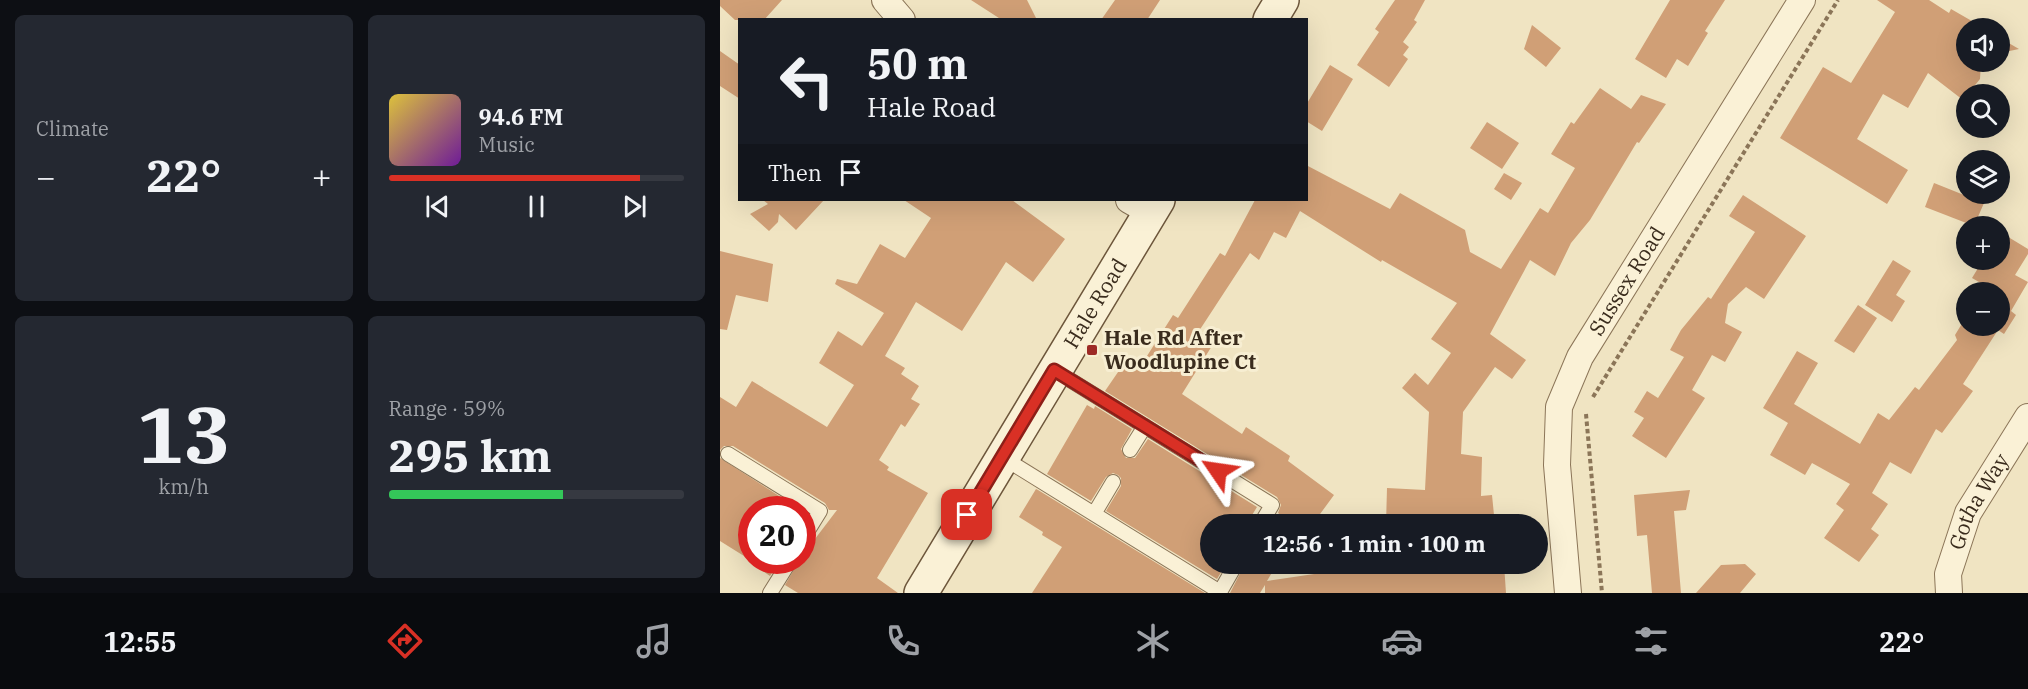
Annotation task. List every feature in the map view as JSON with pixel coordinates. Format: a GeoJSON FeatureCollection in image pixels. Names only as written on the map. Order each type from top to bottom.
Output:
{"type":"FeatureCollection","features":[{"type":"Feature","properties":{"kind":"main road"},"geometry":{"type":"LineString","coordinates":[[1271,18],[1282,0]]}},
{"type":"Feature","properties":{"kind":"main road","name":"Hale Road"},"geometry":{"type":"LineString","coordinates":[[921,593],[1054,370],[1146,204]]}},
{"type":"Feature","properties":{"kind":"street"},"geometry":{"type":"LineString","coordinates":[[885,0],[900,18]]}},
{"type":"Feature","properties":{"kind":"street","name":"Sussex Road"},"geometry":{"type":"LineString","coordinates":[[1568,593],[1557,465],[1559,407],[1580,357],[1802,0]]}},
{"type":"Feature","properties":{"kind":"street","name":"Gotha Way"},"geometry":{"type":"LineString","coordinates":[[1949,593],[1948,574],[1968,513],[2028,417]]}},
{"type":"Feature","properties":{"kind":"lane"},"geometry":{"type":"LineString","coordinates":[[1054,370],[1272,505],[1267,514]]}},
{"type":"Feature","properties":{"kind":"lane"},"geometry":{"type":"LineString","coordinates":[[1131,450],[1145,426]]}},
{"type":"Feature","properties":{"kind":"lane"},"geometry":{"type":"LineString","coordinates":[[728,454],[795,496]]}},
{"type":"Feature","properties":{"kind":"lane"},"geometry":{"type":"LineString","coordinates":[[1002,457],[1220,592],[1230,574]]}},
{"type":"Feature","properties":{"kind":"lane"},"geometry":{"type":"LineString","coordinates":[[1094,514],[1113,482]]}},
{"type":"Feature","properties":{"kind":"lane"},"geometry":{"type":"LineString","coordinates":[[770,593],[782,574]]}},
{"type":"Feature","properties":{"kind":"path"},"geometry":{"type":"LineString","coordinates":[[1592,399],[1838,0]]}},
{"type":"Feature","properties":{"kind":"path"},"geometry":{"type":"LineString","coordinates":[[1585,409],[1602,593]]}},
{"type":"Feature","properties":{"kind":"building"},"geometry":{"type":"Polygon","coordinates":[[[720,0],[782,0],[766,18],[738,18],[735,20],[720,6],[720,0]]]}},
{"type":"Feature","properties":{"kind":"building"},"geometry":{"type":"Polygon","coordinates":[[[971,0],[1027,0],[1036,18],[999,18],[971,0]]]}},
{"type":"Feature","properties":{"kind":"building"},"geometry":{"type":"Polygon","coordinates":[[[1115,0],[1160,0],[1148,18],[1102,18],[1115,0]]]}},
{"type":"Feature","properties":{"kind":"building"},"geometry":{"type":"Polygon","coordinates":[[[1395,0],[1425,0],[1414,20],[1417,22],[1403,42],[1409,47],[1403,55],[1408,59],[1389,87],[1357,65],[1379,32],[1375,29],[1395,0]]]}},
{"type":"Feature","properties":{"kind":"building"},"geometry":{"type":"Polygon","coordinates":[[[1670,0],[1725,0],[1705,31],[1708,33],[1688,66],[1677,59],[1666,78],[1635,59],[1670,0]]]}},
{"type":"Feature","properties":{"kind":"building"},"geometry":{"type":"Polygon","coordinates":[[[1877,0],[1929,0],[1949,13],[1951,9],[1967,18],[1956,18],[1956,72],[1980,72],[1980,79],[1976,84],[1956,84],[1956,95],[1928,73],[1908,108],[1883,94],[1857,139],[1908,170],[1887,204],[1780,138],[1823,67],[1851,83],[1895,12],[1877,0]]]}},
{"type":"Feature","properties":{"kind":"building"},"geometry":{"type":"Polygon","coordinates":[[[1532,25],[1561,48],[1546,67],[1524,49],[1532,25]]]}},
{"type":"Feature","properties":{"kind":"building"},"geometry":{"type":"Polygon","coordinates":[[[2010,44],[2019,49],[2010,51],[2010,44]]]}},
{"type":"Feature","properties":{"kind":"building"},"geometry":{"type":"Polygon","coordinates":[[[720,51],[738,64],[738,98],[720,86],[720,51]]]}},
{"type":"Feature","properties":{"kind":"building"},"geometry":{"type":"Polygon","coordinates":[[[1330,65],[1353,79],[1322,131],[1308,122],[1308,102],[1330,65]]]}},
{"type":"Feature","properties":{"kind":"building"},"geometry":{"type":"Polygon","coordinates":[[[1600,88],[1631,109],[1641,95],[1666,104],[1639,143],[1637,142],[1590,220],[1571,243],[1555,276],[1530,260],[1490,334],[1526,360],[1512,379],[1495,367],[1463,412],[1461,454],[1482,457],[1481,496],[1492,495],[1494,514],[1386,514],[1387,488],[1425,490],[1429,412],[1402,388],[1415,373],[1428,385],[1451,353],[1431,339],[1457,303],[1382,260],[1381,262],[1300,211],[1286,238],[1274,232],[1259,260],[1250,253],[1199,331],[1215,341],[1182,394],[1242,434],[1246,427],[1290,456],[1288,461],[1334,495],[1320,514],[1279,514],[1281,505],[1277,497],[1105,391],[1127,359],[1140,367],[1173,315],[1178,318],[1220,253],[1225,256],[1254,201],[1308,201],[1308,166],[1390,209],[1400,193],[1465,230],[1470,252],[1501,269],[1540,208],[1548,213],[1575,168],[1551,154],[1571,122],[1574,124],[1600,88]]]}},
{"type":"Feature","properties":{"kind":"building"},"geometry":{"type":"Polygon","coordinates":[[[1487,122],[1519,143],[1502,169],[1470,148],[1487,122]]]}},
{"type":"Feature","properties":{"kind":"building"},"geometry":{"type":"Polygon","coordinates":[[[1504,173],[1522,183],[1511,200],[1494,189],[1504,173]]]}},
{"type":"Feature","properties":{"kind":"building"},"geometry":{"type":"Polygon","coordinates":[[[1934,183],[1956,192],[1956,204],[1984,204],[1978,216],[1956,216],[1956,219],[1925,207],[1934,183]]]}},
{"type":"Feature","properties":{"kind":"building"},"geometry":{"type":"Polygon","coordinates":[[[1743,195],[1806,236],[1764,299],[1746,287],[1728,304],[1725,323],[1742,332],[1725,362],[1712,355],[1692,390],[1705,398],[1666,458],[1632,436],[1644,418],[1634,412],[1647,391],[1658,398],[1684,357],[1670,350],[1681,330],[1708,297],[1711,299],[1755,232],[1729,216],[1743,195]]]}},
{"type":"Feature","properties":{"kind":"building"},"geometry":{"type":"Polygon","coordinates":[[[764,201],[823,201],[796,230],[779,214],[778,222],[769,231],[750,214],[768,204],[764,201]]]}},
{"type":"Feature","properties":{"kind":"building"},"geometry":{"type":"Polygon","coordinates":[[[906,201],[1013,201],[1065,239],[1033,282],[1006,262],[962,331],[916,302],[885,356],[905,368],[901,374],[919,386],[911,399],[920,404],[905,427],[901,424],[879,460],[889,467],[887,470],[928,493],[877,578],[898,593],[798,593],[785,585],[791,574],[816,574],[816,538],[837,510],[829,510],[825,503],[816,496],[733,446],[724,446],[720,450],[720,397],[736,407],[752,381],[827,427],[854,385],[819,363],[838,331],[862,346],[884,313],[835,284],[837,279],[857,284],[880,244],[905,258],[931,218],[906,201]]]}},
{"type":"Feature","properties":{"kind":"building"},"geometry":{"type":"Polygon","coordinates":[[[2010,238],[2028,249],[2028,254],[2015,275],[2028,282],[2011,311],[2016,315],[2010,324],[2010,282],[1979,282],[1972,278],[1977,270],[2010,270],[2010,238]]]}},
{"type":"Feature","properties":{"kind":"building"},"geometry":{"type":"Polygon","coordinates":[[[720,251],[773,264],[768,302],[736,295],[727,330],[720,329],[720,251]]]}},
{"type":"Feature","properties":{"kind":"building"},"geometry":{"type":"Polygon","coordinates":[[[1893,260],[1911,271],[1896,295],[1905,301],[1892,322],[1865,305],[1893,260]]]}},
{"type":"Feature","properties":{"kind":"building"},"geometry":{"type":"Polygon","coordinates":[[[1858,305],[1877,318],[1854,353],[1834,341],[1858,305]]]}},
{"type":"Feature","properties":{"kind":"building"},"geometry":{"type":"Polygon","coordinates":[[[1955,335],[1994,336],[1963,384],[1973,391],[1942,433],[1936,429],[1911,474],[1890,462],[1872,493],[1888,504],[1871,529],[1879,535],[1859,562],[1824,538],[1844,510],[1836,504],[1850,484],[1812,463],[1805,475],[1770,455],[1788,423],[1763,408],[1797,351],[1818,363],[1794,404],[1860,444],[1878,413],[1889,420],[1915,387],[1919,390],[1957,340],[1955,335]]]}},
{"type":"Feature","properties":{"kind":"building"},"geometry":{"type":"Polygon","coordinates":[[[1087,405],[1094,409],[1095,406],[1132,429],[1121,449],[1126,458],[1135,458],[1148,439],[1257,507],[1253,514],[1200,514],[1200,569],[1106,511],[1121,486],[1121,478],[1118,475],[1113,473],[1106,477],[1091,501],[1047,474],[1087,405]]]}},
{"type":"Feature","properties":{"kind":"building"},"geometry":{"type":"Polygon","coordinates":[[[720,458],[779,496],[738,496],[738,552],[720,541],[720,458]]]}},
{"type":"Feature","properties":{"kind":"building"},"geometry":{"type":"Polygon","coordinates":[[[1036,489],[1205,593],[1032,593],[1062,547],[1019,517],[1036,489]]]}},
{"type":"Feature","properties":{"kind":"building"},"geometry":{"type":"Polygon","coordinates":[[[1690,490],[1686,510],[1674,511],[1681,593],[1652,593],[1647,535],[1637,536],[1634,495],[1690,490]]]}},
{"type":"Feature","properties":{"kind":"building"},"geometry":{"type":"Polygon","coordinates":[[[1745,564],[1756,574],[1740,593],[1696,593],[1721,565],[1745,564]]]}},
{"type":"Feature","properties":{"kind":"building"},"geometry":{"type":"Polygon","coordinates":[[[1209,574],[1220,574],[1217,579],[1209,574]]]}},
{"type":"Feature","properties":{"kind":"building"},"geometry":{"type":"Polygon","coordinates":[[[1240,574],[1271,574],[1267,581],[1314,574],[1505,574],[1506,593],[1265,593],[1265,585],[1260,593],[1230,593],[1240,574]]]}},
{"type":"Feature","properties":{"kind":"place","name":"Hale Rd After Woodlupine Ct"},"geometry":{"type":"Point","coordinates":[1092,350]}},
{"type":"Feature","properties":{"kind":"route"},"geometry":{"type":"LineString","coordinates":[[967,515],[1054,370],[1218,471]]}}]}
